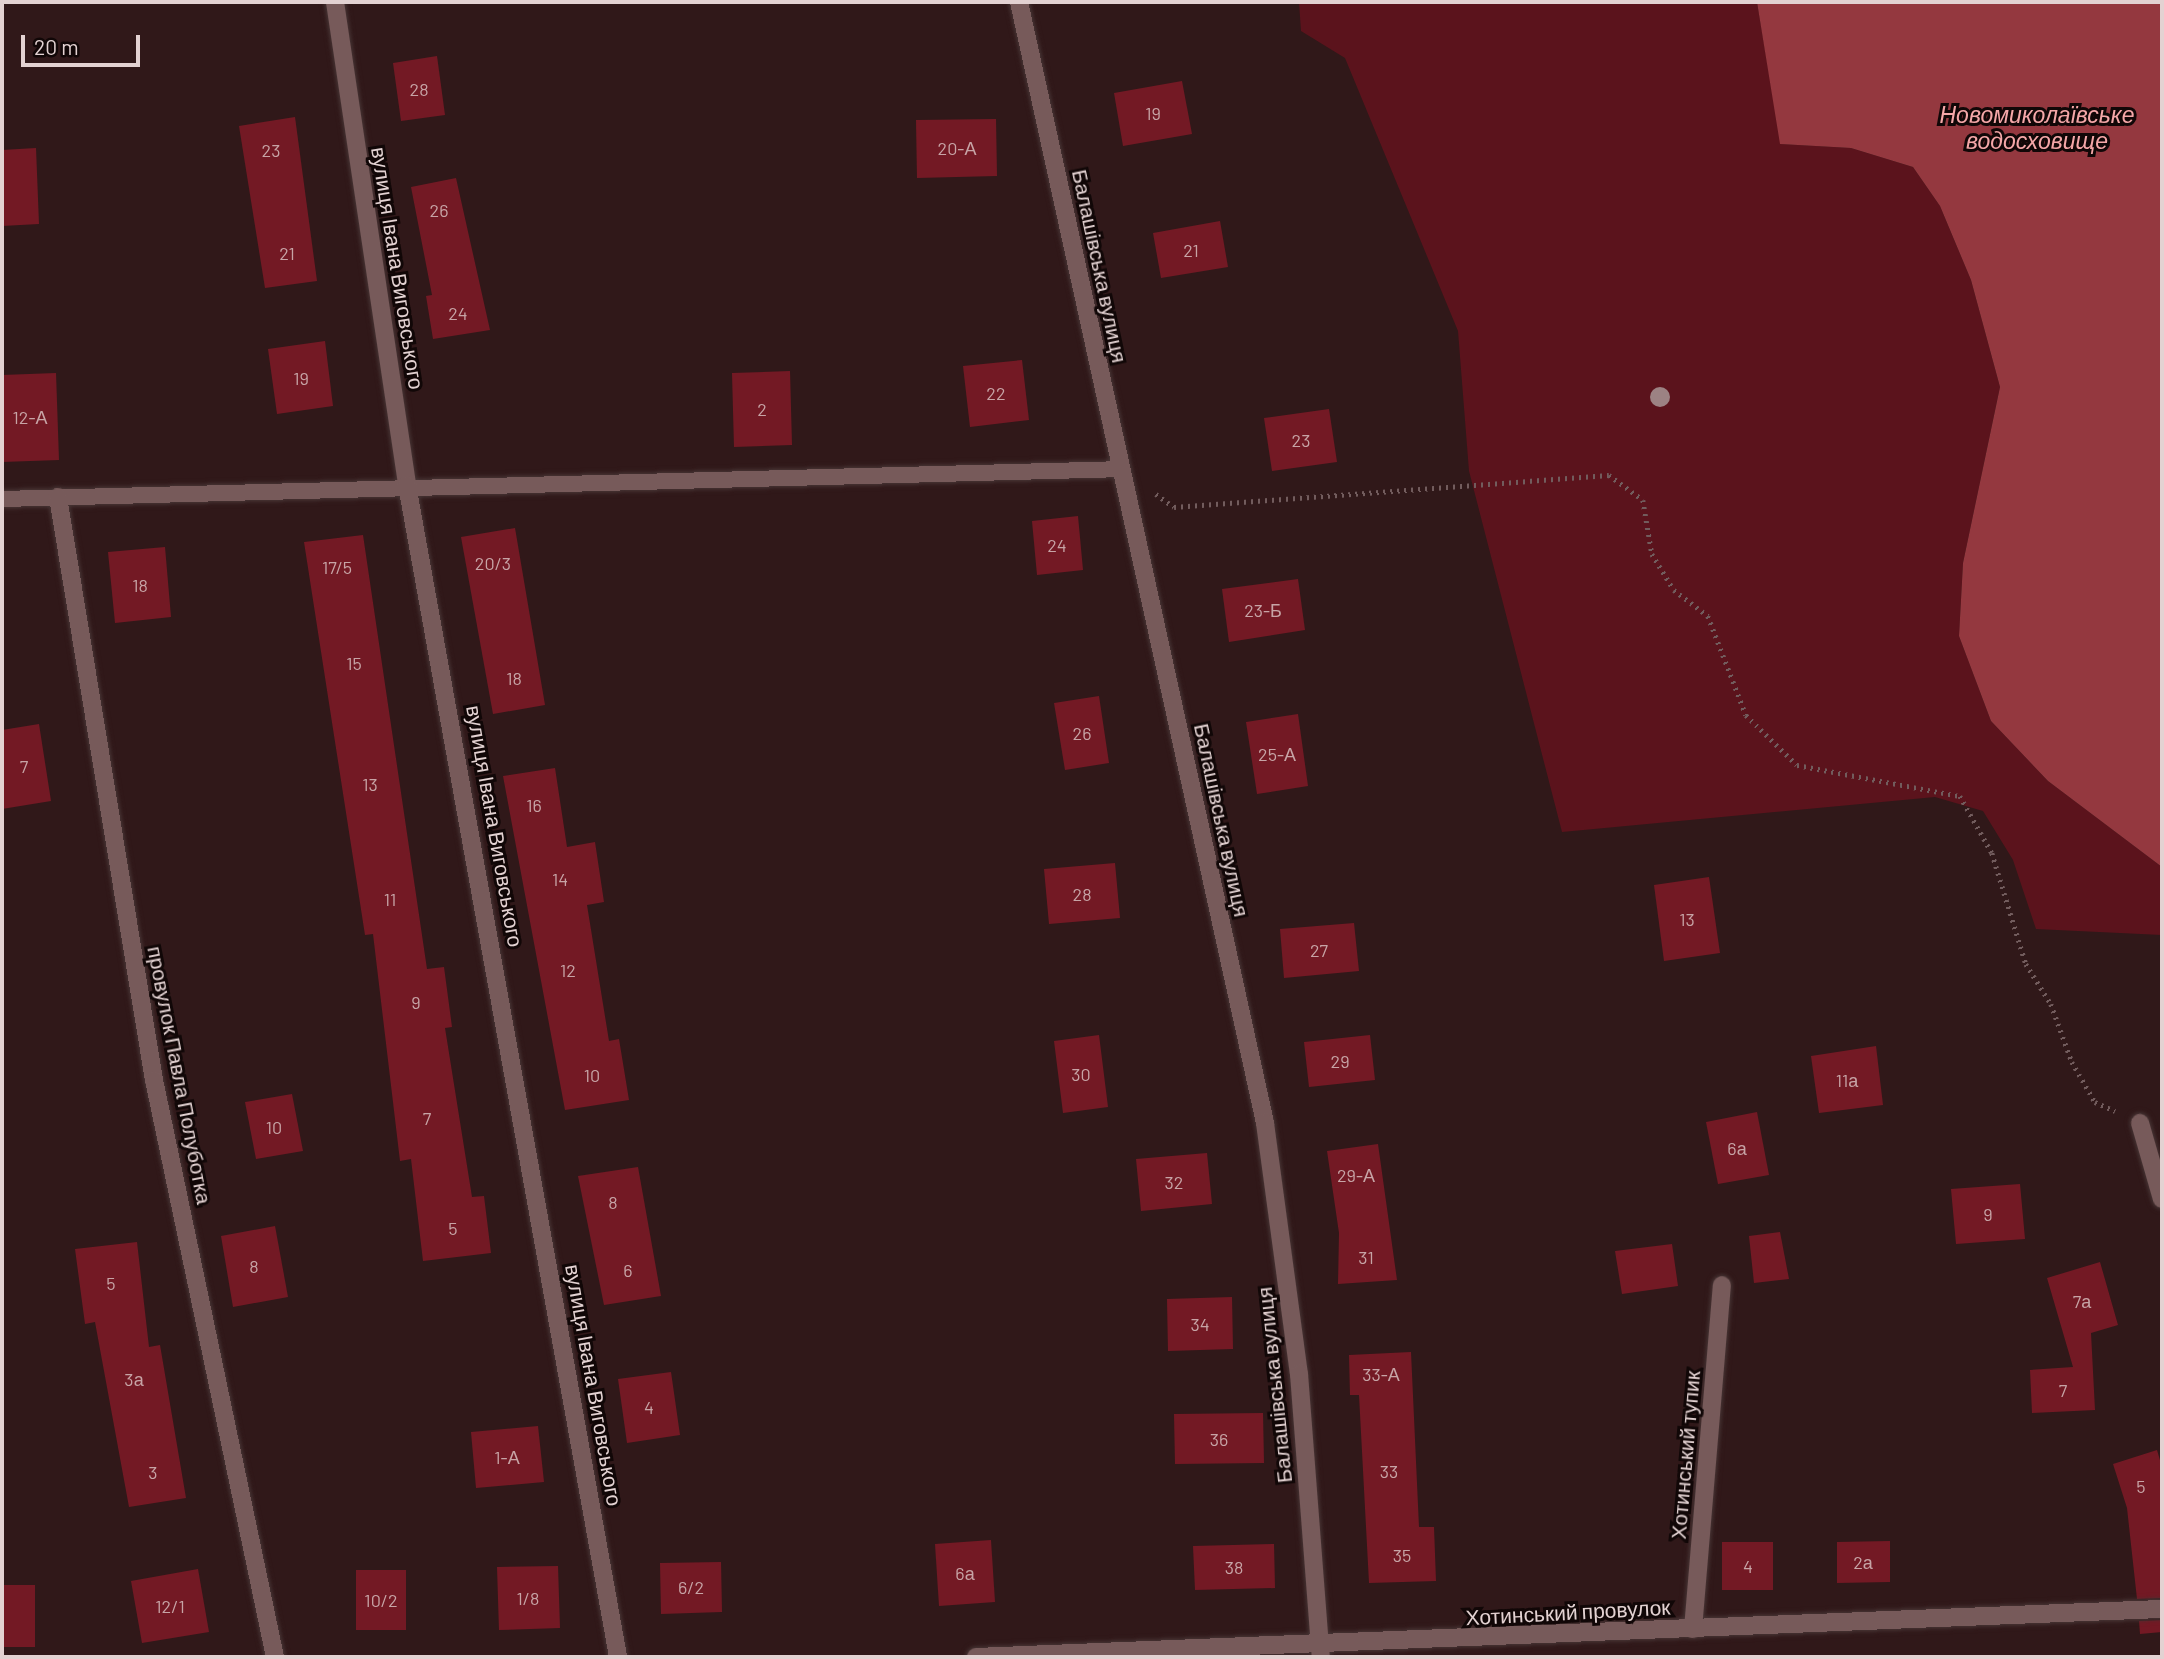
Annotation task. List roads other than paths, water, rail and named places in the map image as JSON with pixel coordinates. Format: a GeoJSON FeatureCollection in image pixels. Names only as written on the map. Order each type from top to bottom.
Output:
{"type":"FeatureCollection","features":[{"type":"Feature","properties":{"kind":"street","name":"вулиця Івана Виговського"},"geometry":{"type":"LineString","coordinates":[[335,2],[407,485],[618,1657]]}},
{"type":"Feature","properties":{"kind":"street","name":"Балашівська вулиця"},"geometry":{"type":"LineString","coordinates":[[1019,2],[1265,1123],[1299,1374],[1320,1651]]}},
{"type":"Feature","properties":{"kind":"street","name":"провулок Павла Полуботка"},"geometry":{"type":"LineString","coordinates":[[58,497],[154,1080],[275,1657]]}},
{"type":"Feature","properties":{"kind":"street"},"geometry":{"type":"LineString","coordinates":[[2140,1123],[2162,1199]]}},
{"type":"Feature","properties":{"kind":"street","name":"Хотинський тупик"},"geometry":{"type":"LineString","coordinates":[[1693,1629],[1723,1285]]}},
{"type":"Feature","properties":{"kind":"street","name":"Хотинський провулок"},"geometry":{"type":"LineString","coordinates":[[976,1657],[1320,1651],[1693,1629],[2162,1609]]}},
{"type":"Feature","properties":{"kind":"lane"},"geometry":{"type":"LineString","coordinates":[[2,499],[407,485],[1122,469]]}},
{"type":"Feature","properties":{"kind":"water","name":"Новомиколаївське водосховище"},"geometry":{"type":"Polygon","coordinates":[[[1757,2],[2162,2],[2162,867],[2048,781],[1991,721],[1959,636],[1963,563],[2000,387],[1971,280],[1940,206],[1913,167],[1851,148],[1780,144],[1757,2]]]}}]}
